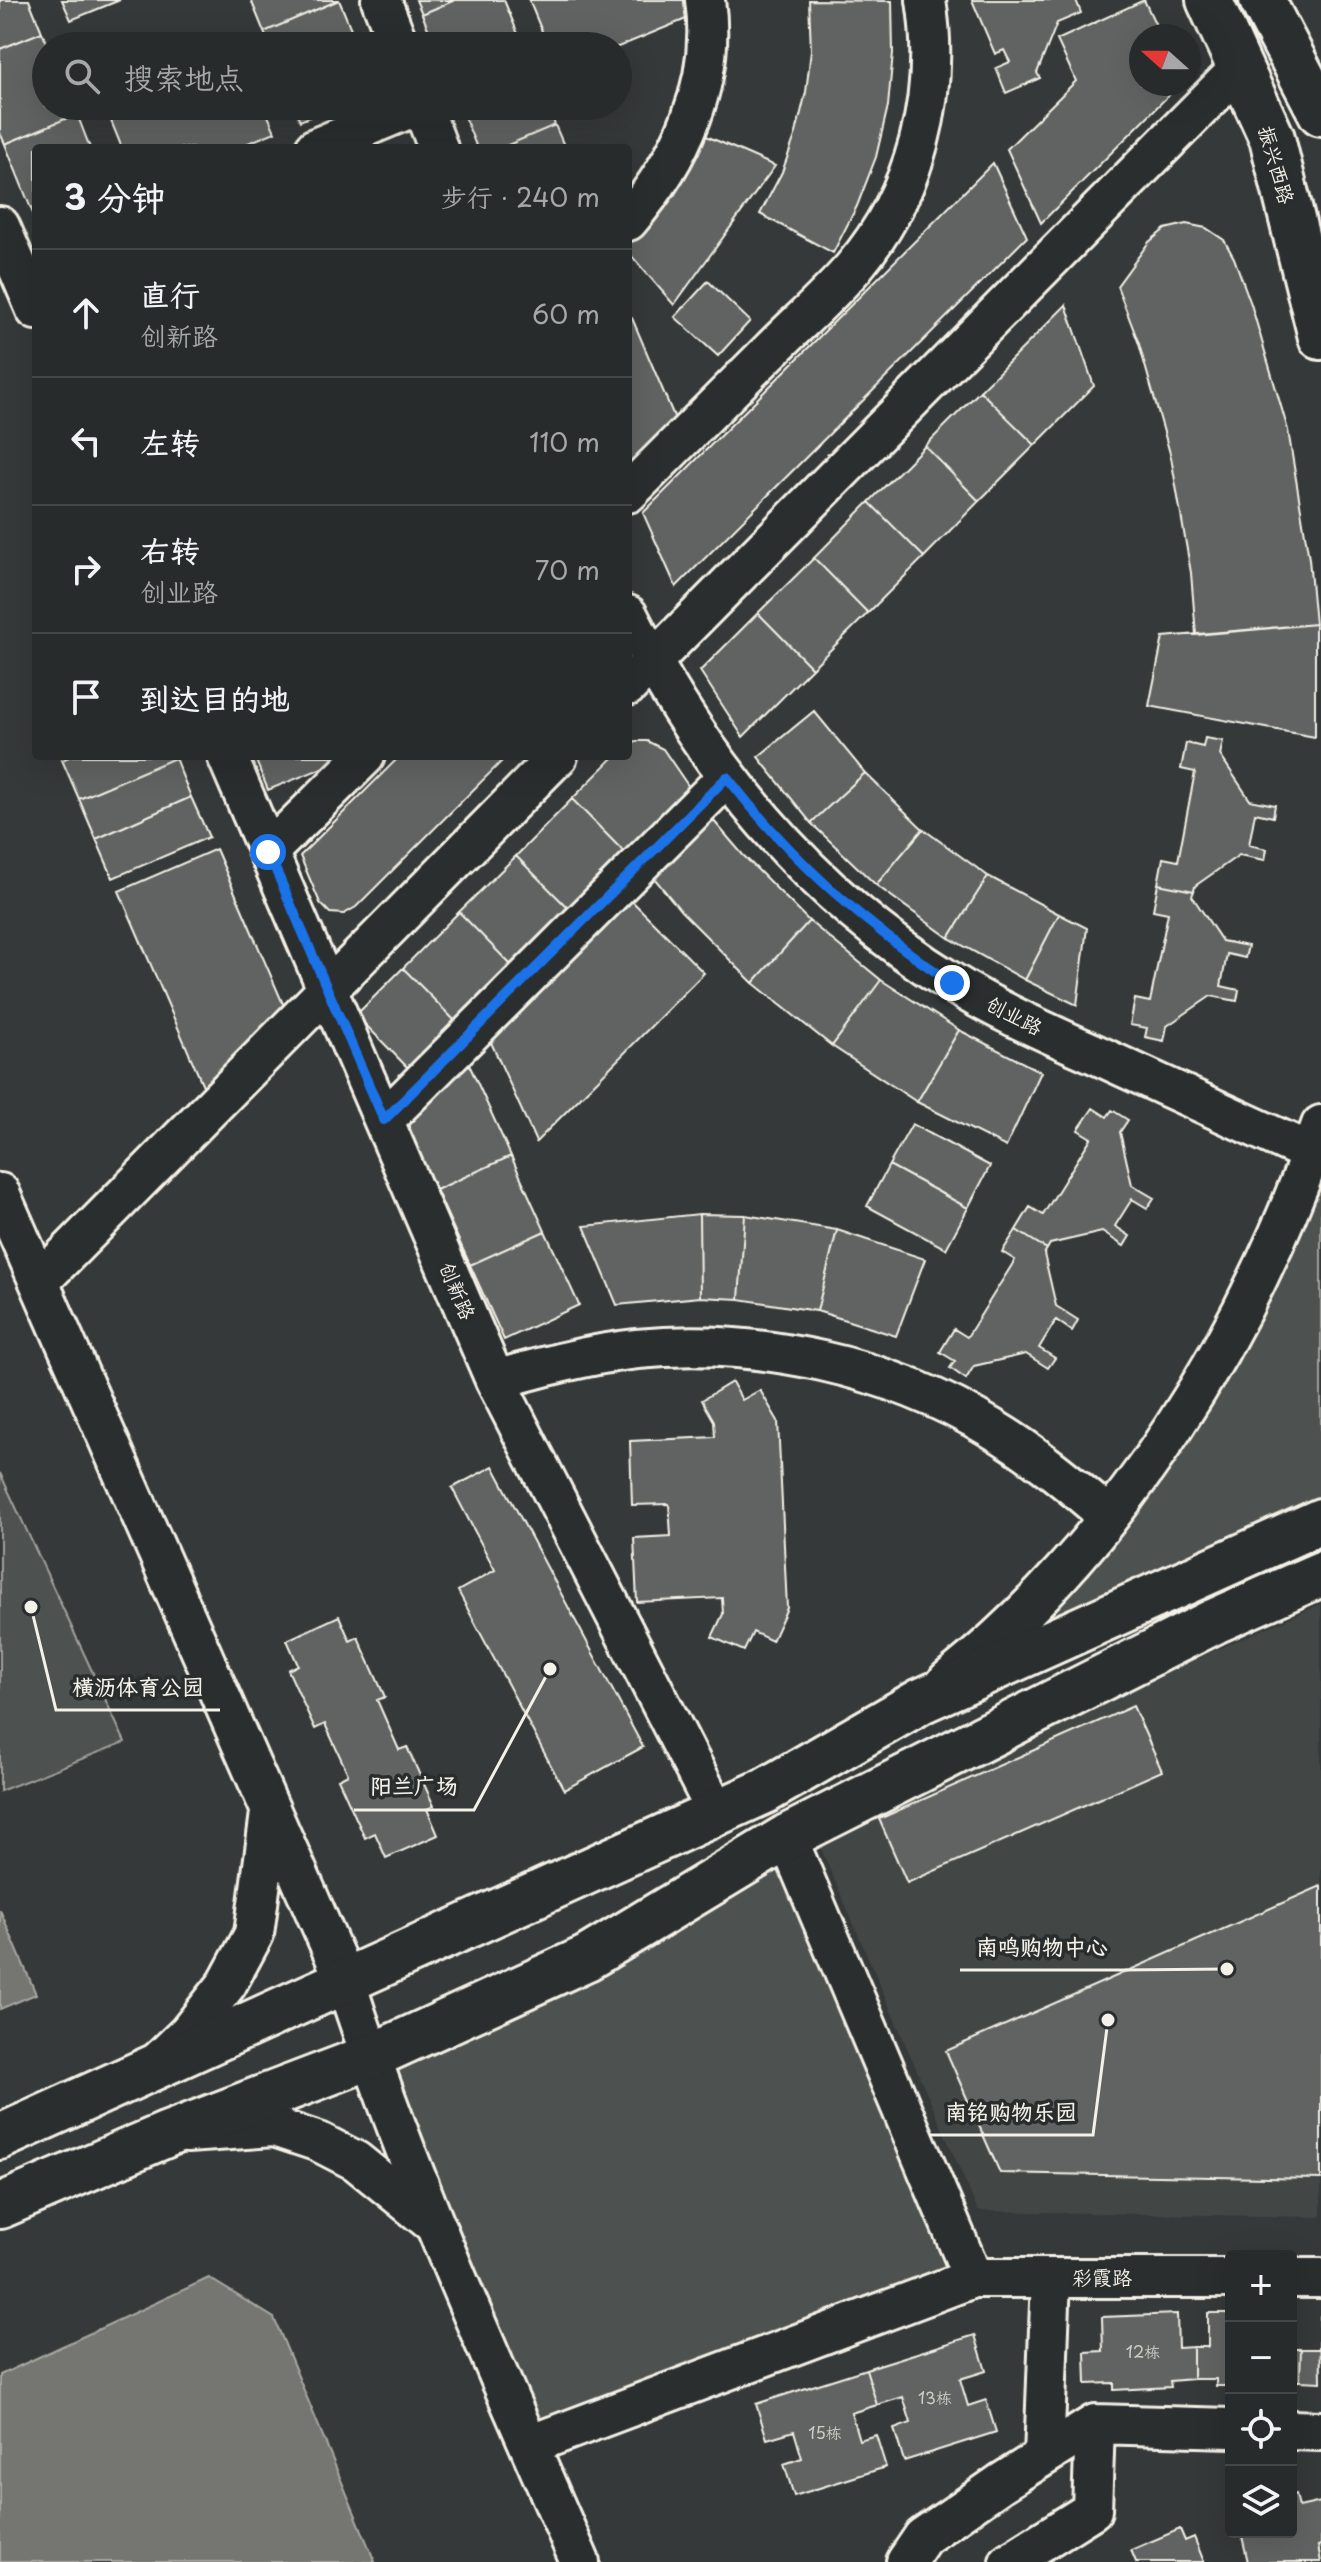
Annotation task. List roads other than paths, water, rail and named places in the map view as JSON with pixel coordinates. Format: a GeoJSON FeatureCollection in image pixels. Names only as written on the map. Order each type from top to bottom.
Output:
{"type":"FeatureCollection","features":[{"type":"Feature","properties":{"kind":"main road","name":"振兴西路"},"geometry":{"type":"LineString","coordinates":[[1209,0],[1272,138],[1321,337]]}},
{"type":"Feature","properties":{"kind":"main road"},"geometry":{"type":"LineString","coordinates":[[1262,0],[1321,113]]}},
{"type":"Feature","properties":{"kind":"main road"},"geometry":{"type":"LineString","coordinates":[[0,2137],[765,1791],[921,1701],[1321,1521]]}},
{"type":"Feature","properties":{"kind":"main road"},"geometry":{"type":"LineString","coordinates":[[0,2206],[168,2134],[370,2057],[587,1958],[787,1837],[1215,1621],[1321,1574]]}},
{"type":"Feature","properties":{"kind":"street"},"geometry":{"type":"LineString","coordinates":[[381,0],[394,32]]}},
{"type":"Feature","properties":{"kind":"street"},"geometry":{"type":"LineString","coordinates":[[632,216],[667,170],[694,111],[703,77],[707,43],[705,0]]}},
{"type":"Feature","properties":{"kind":"street"},"geometry":{"type":"LineString","coordinates":[[632,489],[853,268],[889,217],[915,159],[929,98],[932,35],[926,0]]}},
{"type":"Feature","properties":{"kind":"street"},"geometry":{"type":"LineString","coordinates":[[640,674],[1240,68]]}},
{"type":"Feature","properties":{"kind":"street"},"geometry":{"type":"LineString","coordinates":[[325,144],[384,120]]}},
{"type":"Feature","properties":{"kind":"street"},"geometry":{"type":"LineString","coordinates":[[425,120],[436,144]]}},
{"type":"Feature","properties":{"kind":"street"},"geometry":{"type":"LineString","coordinates":[[0,226],[28,268],[32,289]]}},
{"type":"Feature","properties":{"kind":"street","name":"创业路"},"geometry":{"type":"LineString","coordinates":[[632,635],[640,674],[776,838],[832,892],[902,950],[1004,1013],[1316,1139]]}},
{"type":"Feature","properties":{"kind":"street","name":"创新路"},"geometry":{"type":"LineString","coordinates":[[229,760],[495,1380],[717,1813]]}},
{"type":"Feature","properties":{"kind":"street"},"geometry":{"type":"LineString","coordinates":[[268,852],[361,760]]}},
{"type":"Feature","properties":{"kind":"street"},"geometry":{"type":"LineString","coordinates":[[39,1282],[554,760]]}},
{"type":"Feature","properties":{"kind":"street"},"geometry":{"type":"LineString","coordinates":[[384,1120],[727,777]]}},
{"type":"Feature","properties":{"kind":"street"},"geometry":{"type":"LineString","coordinates":[[921,1701],[1010,1626],[1051,1584],[1109,1517],[1153,1456],[1220,1348],[1272,1245],[1316,1139]]}},
{"type":"Feature","properties":{"kind":"street"},"geometry":{"type":"LineString","coordinates":[[0,1193],[345,1980],[370,2057],[438,2227],[580,2562]]}},
{"type":"Feature","properties":{"kind":"street"},"geometry":{"type":"LineString","coordinates":[[495,1380],[566,1360],[624,1351],[712,1347],[785,1354],[857,1370],[927,1395],[992,1428],[1053,1469],[1109,1517]]}},
{"type":"Feature","properties":{"kind":"street"},"geometry":{"type":"LineString","coordinates":[[149,2071],[188,2033],[227,1984],[254,1934],[270,1810]]}},
{"type":"Feature","properties":{"kind":"street"},"geometry":{"type":"LineString","coordinates":[[529,2445],[973,2278],[787,1837]]}},
{"type":"Feature","properties":{"kind":"street"},"geometry":{"type":"LineString","coordinates":[[168,2134],[274,2127],[304,2137],[356,2161],[438,2227]]}},
{"type":"Feature","properties":{"kind":"street","name":"彩霞路"},"geometry":{"type":"LineString","coordinates":[[973,2278],[1225,2278]]}},
{"type":"Feature","properties":{"kind":"street"},"geometry":{"type":"LineString","coordinates":[[1044,2456],[1051,2278]]}},
{"type":"Feature","properties":{"kind":"street"},"geometry":{"type":"LineString","coordinates":[[1297,2278],[1321,2278]]}},
{"type":"Feature","properties":{"kind":"street"},"geometry":{"type":"LineString","coordinates":[[1009,2562],[1092,2510],[1095,2424]]}},
{"type":"Feature","properties":{"kind":"street"},"geometry":{"type":"LineString","coordinates":[[906,2562],[923,2537],[1095,2424],[1225,2428]]}},
{"type":"Feature","properties":{"kind":"street"},"geometry":{"type":"LineString","coordinates":[[1297,2430],[1321,2431]]}},
{"type":"Feature","properties":{"kind":"place","name":"横沥体育公园"},"geometry":{"type":"Point","coordinates":[31,1607]}},
{"type":"Feature","properties":{"kind":"place","name":"阳兰广场"},"geometry":{"type":"Point","coordinates":[550,1669]}},
{"type":"Feature","properties":{"kind":"place","name":"南鸣购物中心"},"geometry":{"type":"Point","coordinates":[1227,1969]}},
{"type":"Feature","properties":{"kind":"place","name":"南铭购物乐园"},"geometry":{"type":"Point","coordinates":[1108,2020]}}]}
